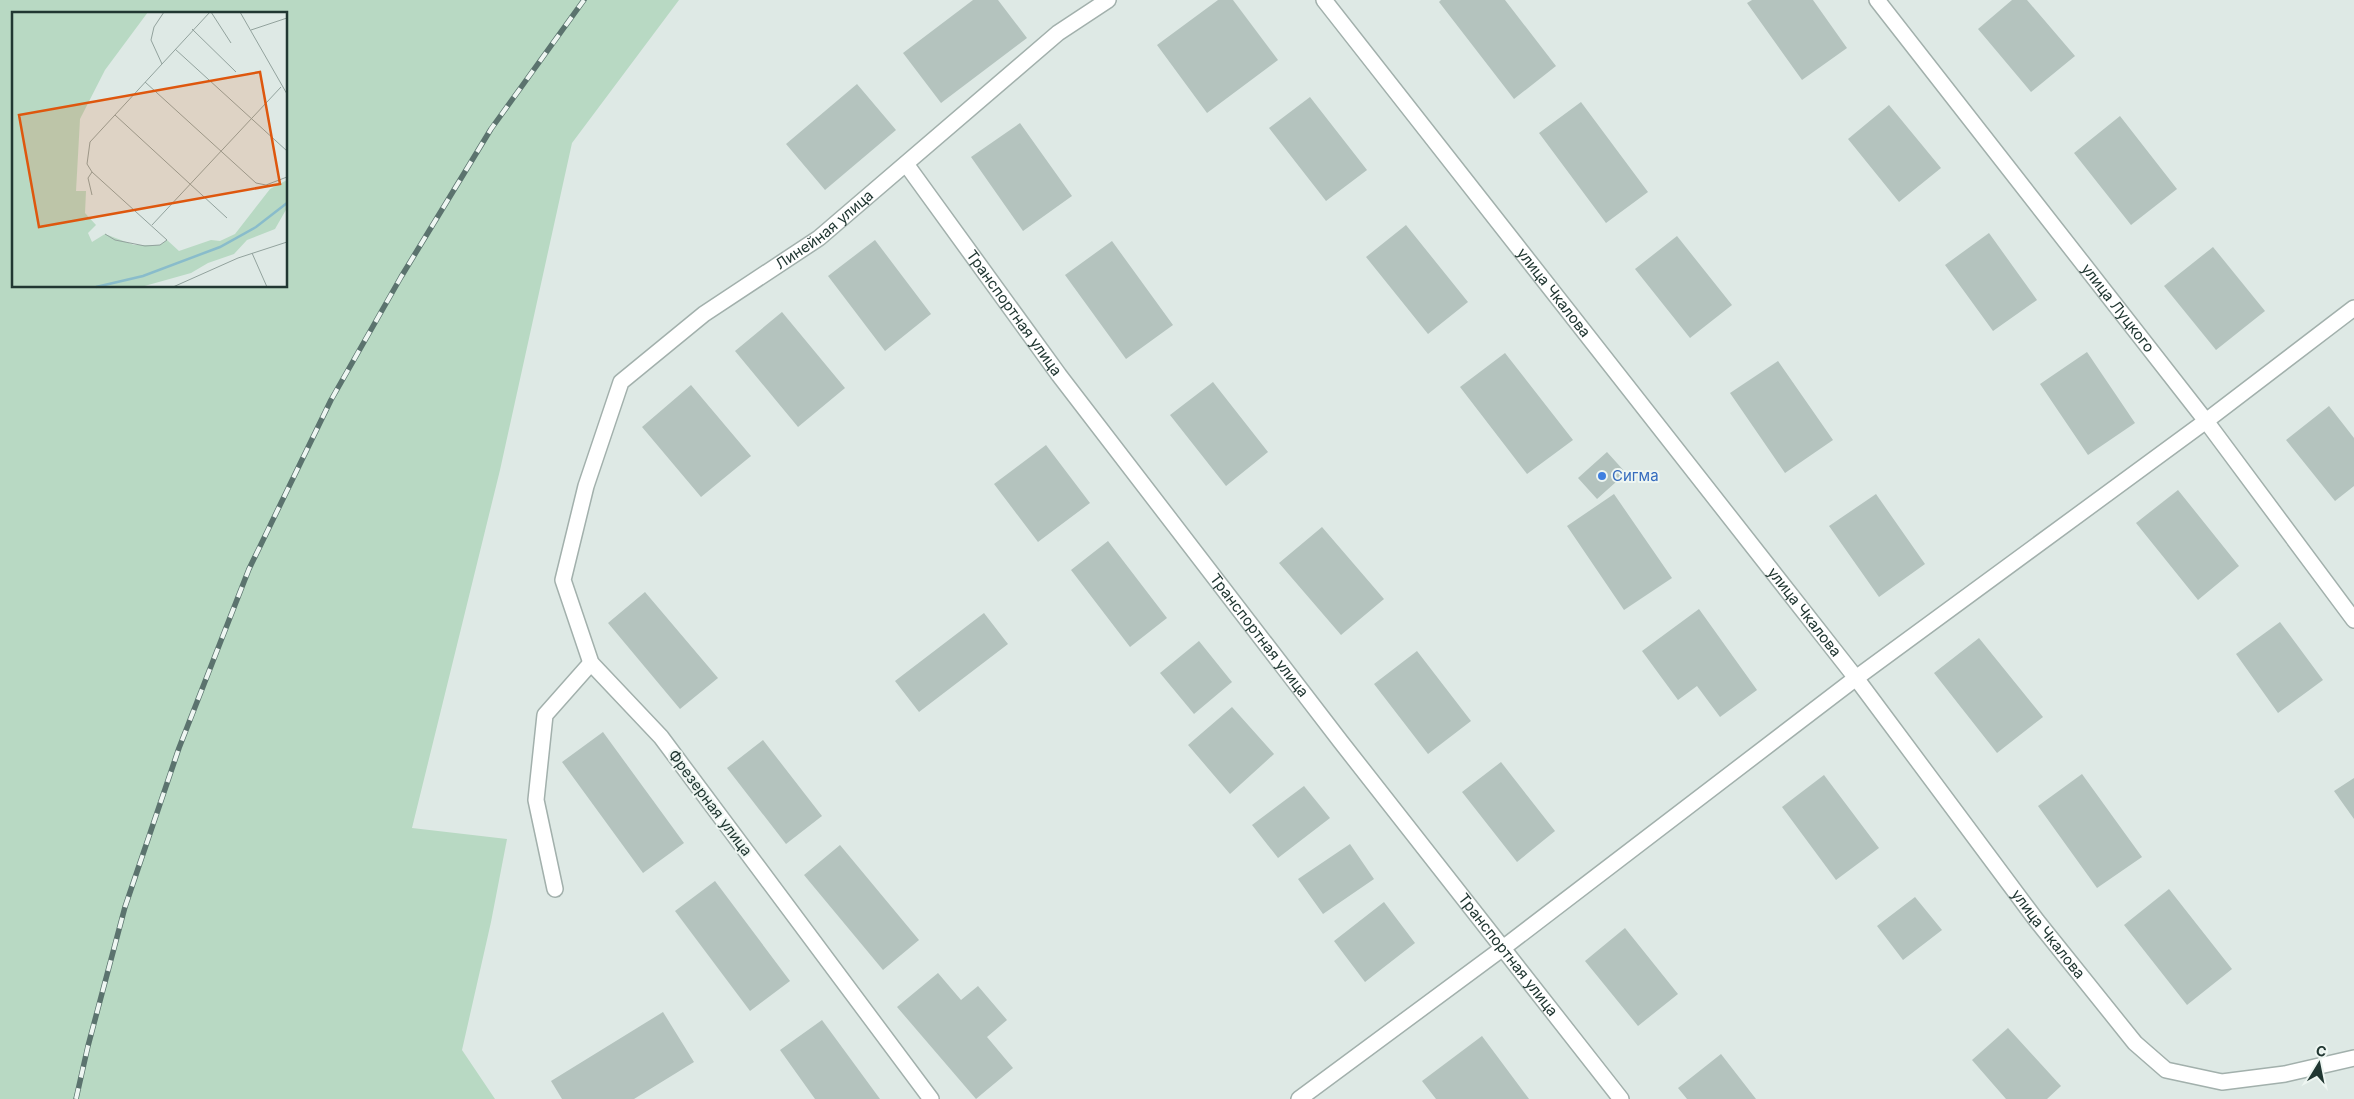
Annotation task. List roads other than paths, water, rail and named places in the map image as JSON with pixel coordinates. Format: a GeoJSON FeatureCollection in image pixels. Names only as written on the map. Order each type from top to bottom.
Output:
{"type":"FeatureCollection","features":[{"type":"Feature","properties":{"kind":"street","name":"Линейная улица"},"geometry":{"type":"LineString","coordinates":[[586,486],[621,382],[704,314],[819,238],[1058,33],[1108,0]]}},
{"type":"Feature","properties":{"kind":"street","name":"улица Чкалова"},"geometry":{"type":"LineString","coordinates":[[1324,0],[1856,678],[2037,921],[2135,1042],[2166,1070],[2222,1082],[2285,1074],[2354,1058]]}},
{"type":"Feature","properties":{"kind":"street","name":"улица Луцкого"},"geometry":{"type":"LineString","coordinates":[[1877,0],[2206,421],[2354,620]]}},
{"type":"Feature","properties":{"kind":"street","name":"Транспортная улица"},"geometry":{"type":"LineString","coordinates":[[906,164],[1059,375],[1341,742],[1621,1099]]}},
{"type":"Feature","properties":{"kind":"street"},"geometry":{"type":"LineString","coordinates":[[1299,1099],[1503,948],[1856,678],[2206,421],[2354,308]]}},
{"type":"Feature","properties":{"kind":"street","name":"Фрезерная улица"},"geometry":{"type":"LineString","coordinates":[[586,486],[563,580],[592,663],[661,737],[931,1099]]}},
{"type":"Feature","properties":{"kind":"street"},"geometry":{"type":"LineString","coordinates":[[554,889],[536,800],[545,715],[592,663]]}},
{"type":"Feature","properties":{"kind":"railway"},"geometry":{"type":"LineString","coordinates":[[76,1099],[125,907],[179,748],[249,569],[331,400],[401,277],[491,129],[584,0]]}},
{"type":"Feature","properties":{"kind":"place","name":"Сигма"},"geometry":{"type":"Point","coordinates":[1602,476]}}]}
